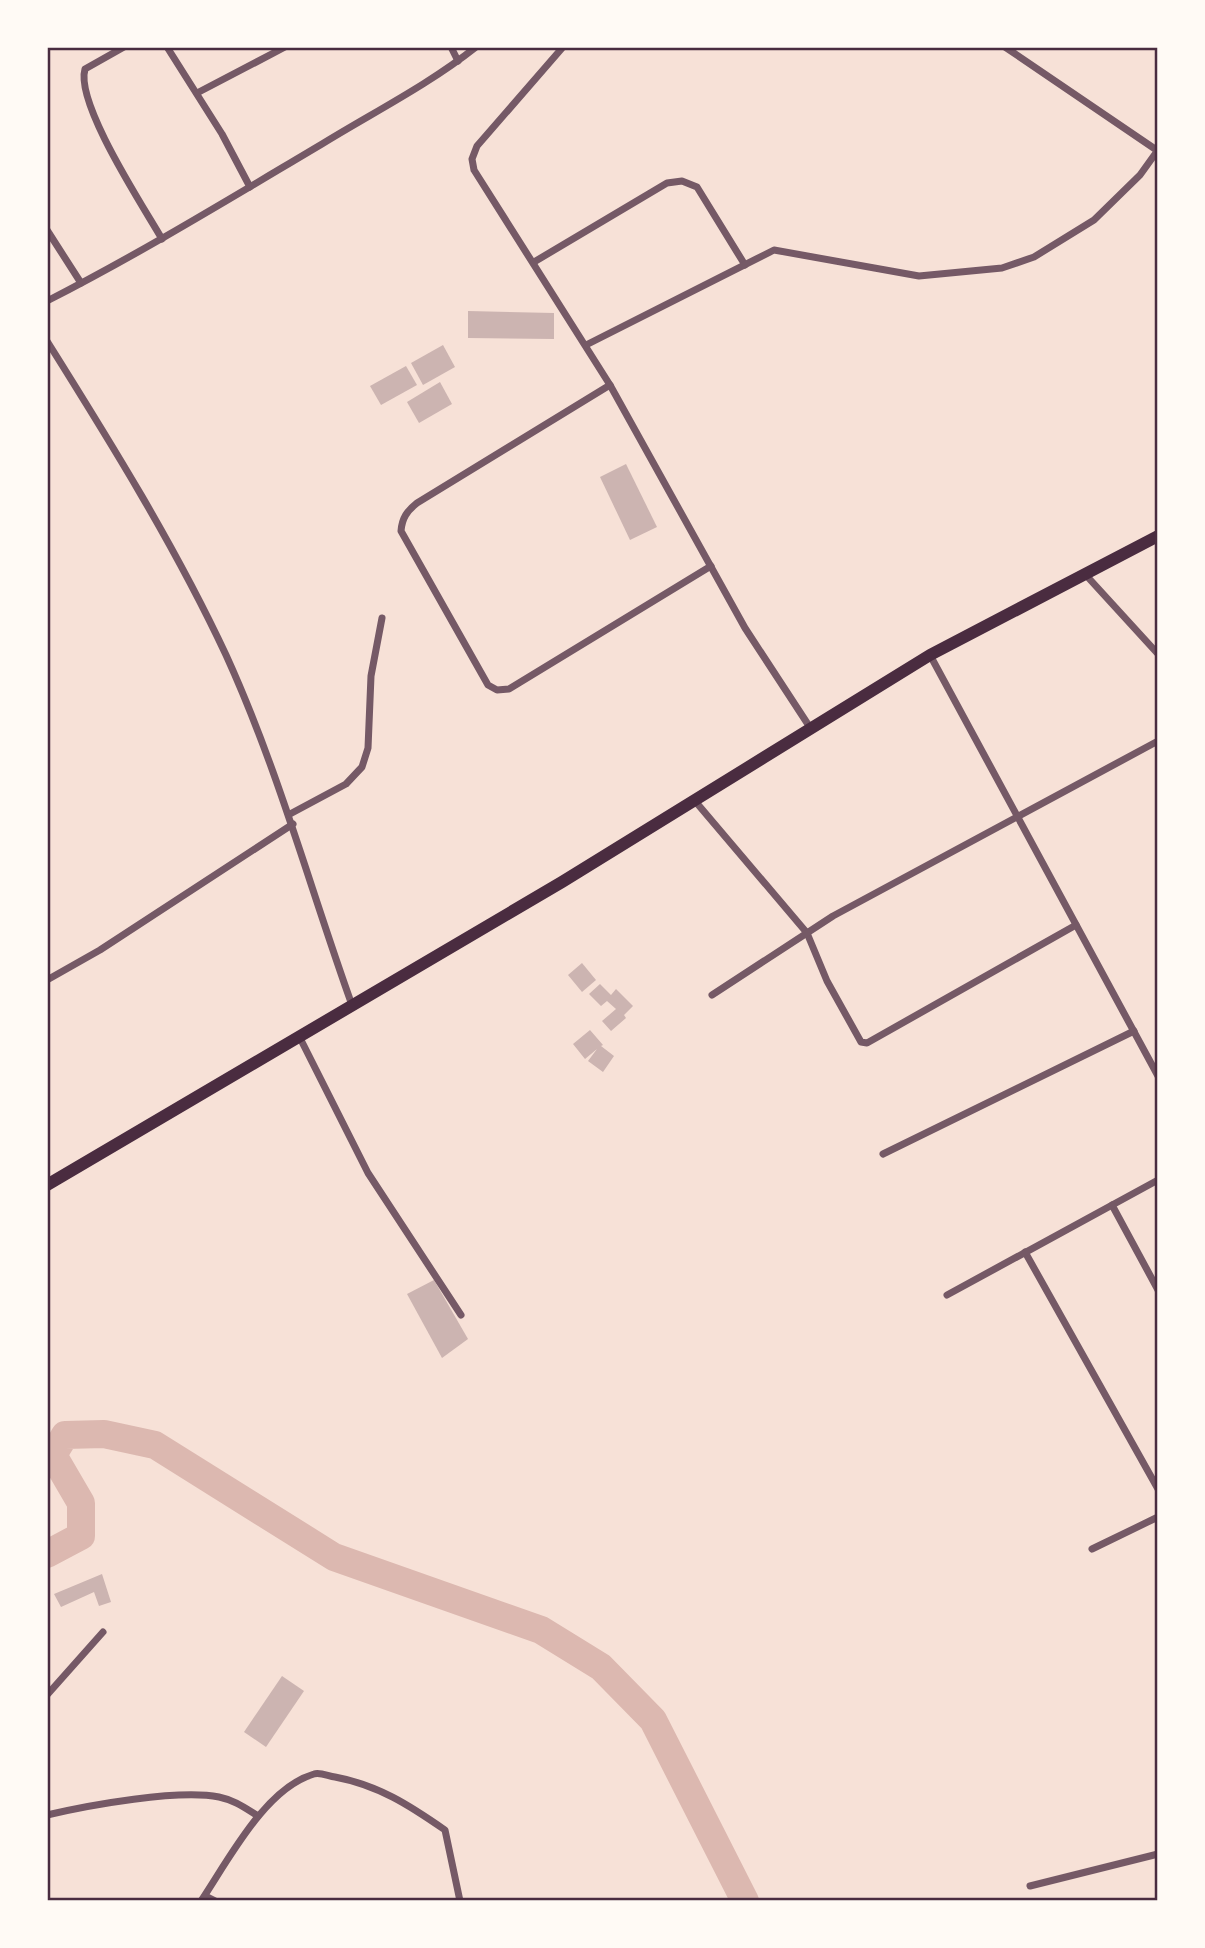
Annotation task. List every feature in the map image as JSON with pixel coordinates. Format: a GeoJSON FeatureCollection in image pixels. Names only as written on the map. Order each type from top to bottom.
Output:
{"type":"FeatureCollection","features":[{"type":"Feature","properties":{"kind":"highway"},"geometry":{"type":"LineString","coordinates":[[47,1185],[695,800],[930,655],[1083,572],[1158,536]]}},
{"type":"Feature","properties":{"kind":"street"},"geometry":{"type":"LineString","coordinates":[[124,47],[85,69],[83,85],[111,151],[162,239]]}},
{"type":"Feature","properties":{"kind":"street"},"geometry":{"type":"LineString","coordinates":[[167,47],[197,93],[250,187]]}},
{"type":"Feature","properties":{"kind":"street"},"geometry":{"type":"LineString","coordinates":[[197,93],[285,47]]}},
{"type":"Feature","properties":{"kind":"street"},"geometry":{"type":"LineString","coordinates":[[451,47],[458,61]]}},
{"type":"Feature","properties":{"kind":"street"},"geometry":{"type":"LineString","coordinates":[[47,300],[162,239],[458,61],[476,47]]}},
{"type":"Feature","properties":{"kind":"street"},"geometry":{"type":"LineString","coordinates":[[563,47],[477,146],[472,159],[474,170],[586,345],[774,677],[811,729]]}},
{"type":"Feature","properties":{"kind":"street"},"geometry":{"type":"LineString","coordinates":[[586,345],[774,250],[919,276],[1002,268],[1034,257],[1094,220],[1140,175],[1158,150],[1005,47]]}},
{"type":"Feature","properties":{"kind":"street"},"geometry":{"type":"LineString","coordinates":[[534,262],[667,183],[682,181],[697,187],[745,265]]}},
{"type":"Feature","properties":{"kind":"street"},"geometry":{"type":"LineString","coordinates":[[47,230],[81,283]]}},
{"type":"Feature","properties":{"kind":"street"},"geometry":{"type":"LineString","coordinates":[[47,341],[128,472],[226,655],[290,814],[352,1005]]}},
{"type":"Feature","properties":{"kind":"street"},"geometry":{"type":"LineString","coordinates":[[610,385],[417,503],[408,510],[401,531],[488,685],[497,690],[509,689],[711,566]]}},
{"type":"Feature","properties":{"kind":"street"},"geometry":{"type":"LineString","coordinates":[[1083,572],[1158,654]]}},
{"type":"Feature","properties":{"kind":"street"},"geometry":{"type":"LineString","coordinates":[[290,814],[346,784],[362,767],[368,748],[371,676],[383,618]]}},
{"type":"Feature","properties":{"kind":"street"},"geometry":{"type":"LineString","coordinates":[[930,655],[1158,1076]]}},
{"type":"Feature","properties":{"kind":"street"},"geometry":{"type":"LineString","coordinates":[[712,995],[833,916],[1018,819],[1158,741]]}},
{"type":"Feature","properties":{"kind":"street"},"geometry":{"type":"LineString","coordinates":[[695,800],[807,933],[856,1038],[867,1043],[1076,925]]}},
{"type":"Feature","properties":{"kind":"street"},"geometry":{"type":"LineString","coordinates":[[47,980],[100,950],[293,824]]}},
{"type":"Feature","properties":{"kind":"street"},"geometry":{"type":"LineString","coordinates":[[883,1154],[1133,1031]]}},
{"type":"Feature","properties":{"kind":"street"},"geometry":{"type":"LineString","coordinates":[[299,1036],[368,1173],[461,1315]]}},
{"type":"Feature","properties":{"kind":"street"},"geometry":{"type":"LineString","coordinates":[[947,1295],[1158,1180]]}},
{"type":"Feature","properties":{"kind":"street"},"geometry":{"type":"LineString","coordinates":[[1112,1205],[1158,1290]]}},
{"type":"Feature","properties":{"kind":"street"},"geometry":{"type":"LineString","coordinates":[[1025,1252],[1158,1489]]}},
{"type":"Feature","properties":{"kind":"street"},"geometry":{"type":"LineString","coordinates":[[1092,1549],[1158,1517]]}},
{"type":"Feature","properties":{"kind":"street"},"geometry":{"type":"LineString","coordinates":[[47,1695],[103,1632]]}},
{"type":"Feature","properties":{"kind":"street"},"geometry":{"type":"LineString","coordinates":[[215,1901],[203,1898],[258,1816],[289,1786],[316,1773],[357,1781],[400,1798],[445,1830],[460,1901]]}},
{"type":"Feature","properties":{"kind":"street"},"geometry":{"type":"LineString","coordinates":[[47,1815],[88,1805],[201,1795],[240,1804],[258,1816]]}},
{"type":"Feature","properties":{"kind":"street"},"geometry":{"type":"LineString","coordinates":[[1030,1885],[1158,1854]]}},
{"type":"Feature","properties":{"kind":"building"},"geometry":{"type":"Polygon","coordinates":[[[468,311],[554,313],[554,339],[468,338],[468,311]]]}},
{"type":"Feature","properties":{"kind":"building"},"geometry":{"type":"Polygon","coordinates":[[[443,345],[455,367],[423,385],[411,363],[443,345]]]}},
{"type":"Feature","properties":{"kind":"building"},"geometry":{"type":"Polygon","coordinates":[[[406,366],[417,385],[381,405],[370,386],[406,366]]]}},
{"type":"Feature","properties":{"kind":"building"},"geometry":{"type":"Polygon","coordinates":[[[440,382],[452,404],[419,423],[407,402],[440,382]]]}},
{"type":"Feature","properties":{"kind":"building"},"geometry":{"type":"Polygon","coordinates":[[[626,464],[657,527],[630,540],[600,477],[626,464]]]}},
{"type":"Feature","properties":{"kind":"building"},"geometry":{"type":"Polygon","coordinates":[[[582,963],[596,980],[582,992],[568,975],[582,963]]]}},
{"type":"Feature","properties":{"kind":"building"},"geometry":{"type":"Polygon","coordinates":[[[600,984],[611,995],[616,989],[633,1006],[624,1015],[626,1018],[611,1031],[602,1021],[616,1009],[607,1001],[601,1006],[589,994],[600,984]]]}},
{"type":"Feature","properties":{"kind":"building"},"geometry":{"type":"Polygon","coordinates":[[[590,1030],[603,1045],[601,1046],[614,1056],[603,1072],[588,1061],[597,1049],[585,1059],[573,1044],[590,1030]]]}},
{"type":"Feature","properties":{"kind":"building"},"geometry":{"type":"Polygon","coordinates":[[[434,1280],[468,1339],[442,1358],[407,1294],[434,1280]]]}},
{"type":"Feature","properties":{"kind":"building"},"geometry":{"type":"Polygon","coordinates":[[[102,1574],[111,1602],[99,1606],[94,1592],[61,1607],[54,1594],[102,1574]]]}},
{"type":"Feature","properties":{"kind":"building"},"geometry":{"type":"Polygon","coordinates":[[[282,1676],[304,1691],[266,1747],[244,1732],[282,1676]]]}},
{"type":"Feature","properties":{"kind":"waterway"},"geometry":{"type":"LineString","coordinates":[[47,1554],[81,1536],[81,1503],[53,1455],[65,1435],[104,1434],[155,1445],[334,1557],[541,1630],[601,1667],[653,1720],[745,1901]]}}]}
